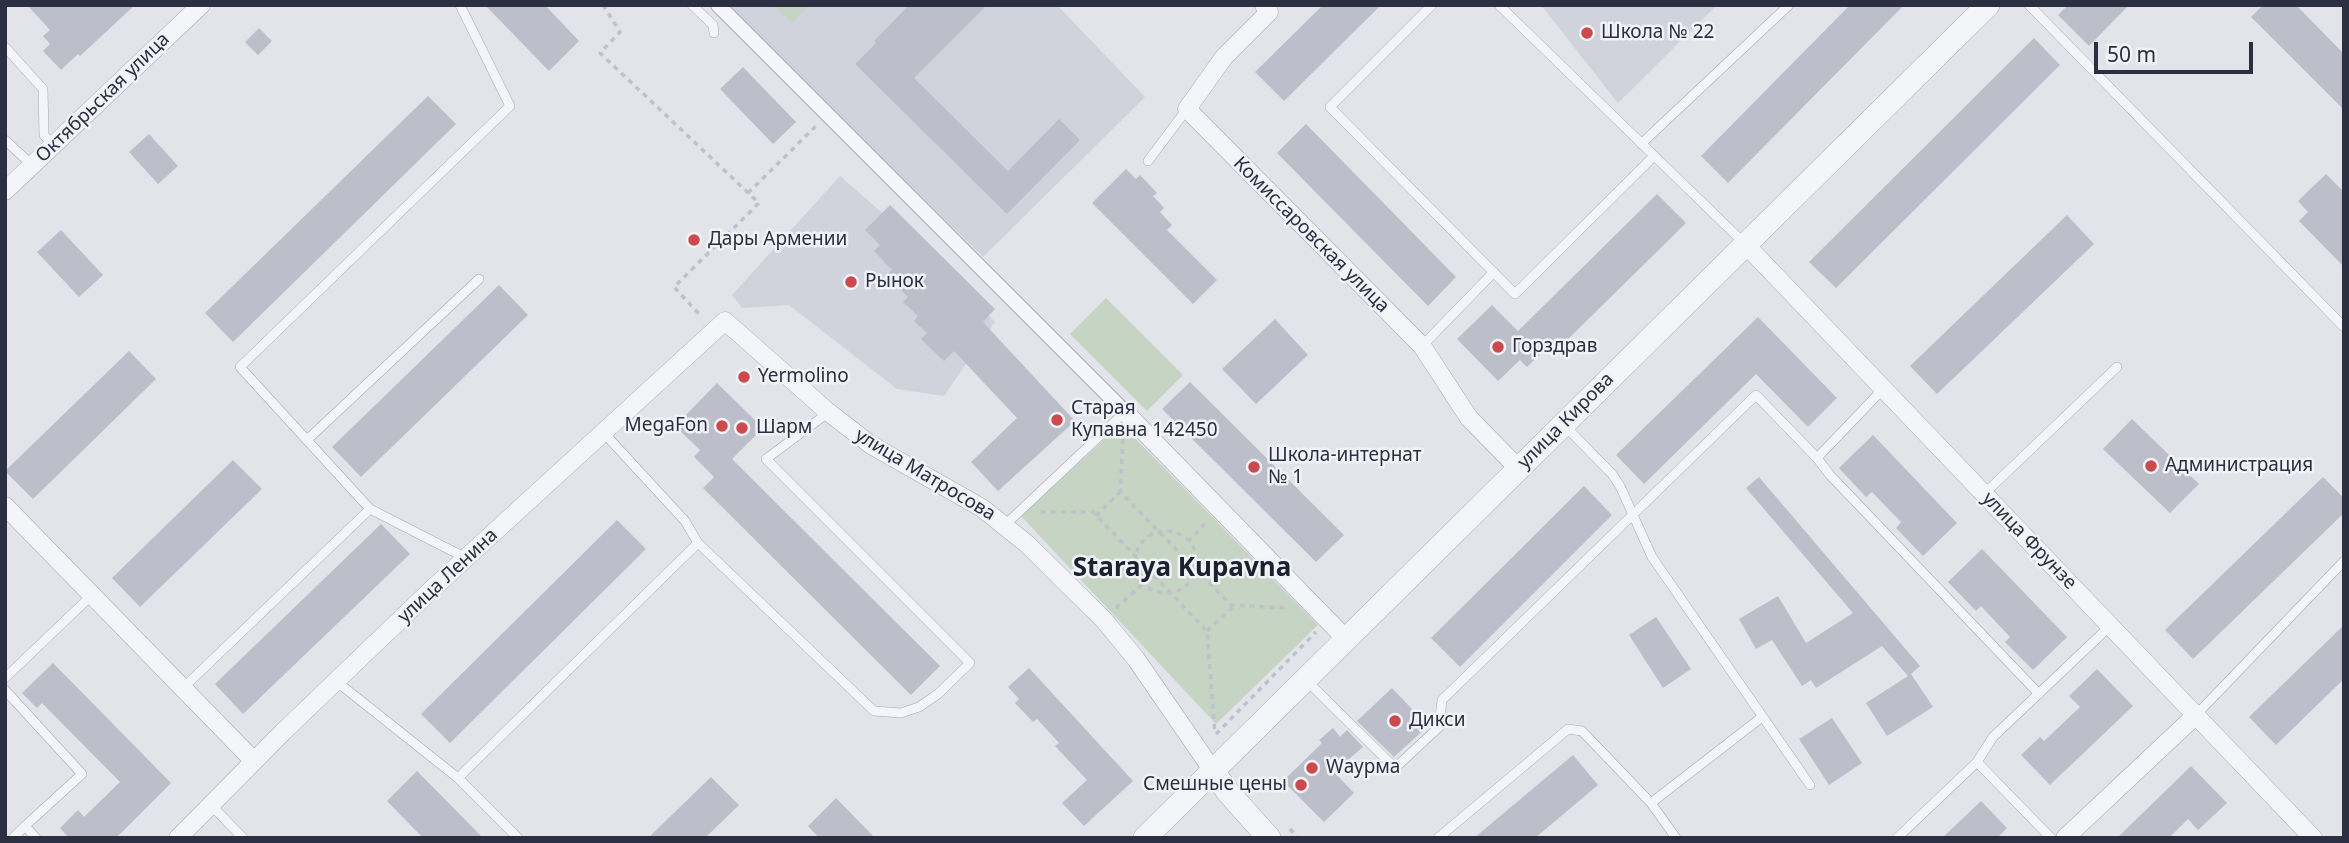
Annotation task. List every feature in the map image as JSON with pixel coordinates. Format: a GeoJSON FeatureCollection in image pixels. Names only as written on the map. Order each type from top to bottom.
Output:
{"type":"FeatureCollection","features":[{"type":"Feature","properties":{"kind":"street","name":"Октябрьская улица"},"geometry":{"type":"LineString","coordinates":[[5,191],[201,5]]}},
{"type":"Feature","properties":{"kind":"street"},"geometry":{"type":"LineString","coordinates":[[718,5],[1125,412],[1346,639]]}},
{"type":"Feature","properties":{"kind":"street","name":"улица Кирова"},"geometry":{"type":"LineString","coordinates":[[1145,838],[1988,5]]}},
{"type":"Feature","properties":{"kind":"street"},"geometry":{"type":"LineString","coordinates":[[1187,108],[1224,57],[1270,8]]}},
{"type":"Feature","properties":{"kind":"street","name":"Комиссаровская улица"},"geometry":{"type":"LineString","coordinates":[[1187,108],[1422,346],[1469,418],[1518,468]]}},
{"type":"Feature","properties":{"kind":"street","name":"улица Фрунзе"},"geometry":{"type":"LineString","coordinates":[[1745,244],[2314,838]]}},
{"type":"Feature","properties":{"kind":"street","name":"улица Ленина"},"geometry":{"type":"LineString","coordinates":[[178,838],[336,681],[720,325]]}},
{"type":"Feature","properties":{"kind":"street","name":"улица Матросова"},"geometry":{"type":"LineString","coordinates":[[720,325],[871,445],[955,492],[1011,519],[1104,620],[1136,659],[1227,791],[1269,838]]}},
{"type":"Feature","properties":{"kind":"street"},"geometry":{"type":"LineString","coordinates":[[5,506],[254,761]]}},
{"type":"Feature","properties":{"kind":"street"},"geometry":{"type":"LineString","coordinates":[[2065,838],[2196,715]]}},
{"type":"Feature","properties":{"kind":"lane"},"geometry":{"type":"LineString","coordinates":[[460,5],[510,106],[240,367],[370,509],[466,558]]}},
{"type":"Feature","properties":{"kind":"lane"},"geometry":{"type":"LineString","coordinates":[[692,5],[713,26],[714,33]]}},
{"type":"Feature","properties":{"kind":"lane"},"geometry":{"type":"LineString","coordinates":[[1432,5],[1330,107],[1515,293],[1654,156]]}},
{"type":"Feature","properties":{"kind":"lane"},"geometry":{"type":"LineString","coordinates":[[1499,5],[1745,244]]}},
{"type":"Feature","properties":{"kind":"lane"},"geometry":{"type":"LineString","coordinates":[[1641,144],[1789,5]]}},
{"type":"Feature","properties":{"kind":"lane"},"geometry":{"type":"LineString","coordinates":[[2029,5],[2344,327]]}},
{"type":"Feature","properties":{"kind":"lane"},"geometry":{"type":"LineString","coordinates":[[5,47],[43,89],[44,135],[53,146]]}},
{"type":"Feature","properties":{"kind":"lane"},"geometry":{"type":"LineString","coordinates":[[1149,161],[1187,108]]}},
{"type":"Feature","properties":{"kind":"lane"},"geometry":{"type":"LineString","coordinates":[[5,140],[32,166]]}},
{"type":"Feature","properties":{"kind":"lane"},"geometry":{"type":"LineString","coordinates":[[1422,346],[1494,272]]}},
{"type":"Feature","properties":{"kind":"lane"},"geometry":{"type":"LineString","coordinates":[[307,440],[479,279]]}},
{"type":"Feature","properties":{"kind":"lane"},"geometry":{"type":"LineString","coordinates":[[1984,494],[2117,367]]}},
{"type":"Feature","properties":{"kind":"lane"},"geometry":{"type":"LineString","coordinates":[[1817,457],[1883,389]]}},
{"type":"Feature","properties":{"kind":"lane"},"geometry":{"type":"LineString","coordinates":[[1305,679],[1395,768],[1439,727],[1443,700],[1756,395],[2039,694]]}},
{"type":"Feature","properties":{"kind":"lane"},"geometry":{"type":"LineString","coordinates":[[1011,519],[1125,412]]}},
{"type":"Feature","properties":{"kind":"lane"},"geometry":{"type":"LineString","coordinates":[[603,432],[685,521],[698,543],[874,711],[901,713],[938,694],[970,663],[766,459],[821,418]]}},
{"type":"Feature","properties":{"kind":"lane"},"geometry":{"type":"LineString","coordinates":[[1563,424],[1612,474],[1652,557],[1810,785]]}},
{"type":"Feature","properties":{"kind":"lane"},"geometry":{"type":"LineString","coordinates":[[183,688],[370,509]]}},
{"type":"Feature","properties":{"kind":"lane"},"geometry":{"type":"LineString","coordinates":[[458,778],[698,543]]}},
{"type":"Feature","properties":{"kind":"lane"},"geometry":{"type":"LineString","coordinates":[[2196,715],[2344,561]]}},
{"type":"Feature","properties":{"kind":"lane"},"geometry":{"type":"LineString","coordinates":[[5,678],[92,595]]}},
{"type":"Feature","properties":{"kind":"lane"},"geometry":{"type":"LineString","coordinates":[[1897,838],[1977,762],[1993,737],[2110,626]]}},
{"type":"Feature","properties":{"kind":"lane"},"geometry":{"type":"LineString","coordinates":[[336,681],[458,778],[518,838]]}},
{"type":"Feature","properties":{"kind":"lane"},"geometry":{"type":"LineString","coordinates":[[5,690],[82,774],[13,838]]}},
{"type":"Feature","properties":{"kind":"lane"},"geometry":{"type":"LineString","coordinates":[[1651,803],[1762,717]]}},
{"type":"Feature","properties":{"kind":"lane"},"geometry":{"type":"LineString","coordinates":[[1438,838],[1568,729],[1582,731],[1651,803],[1676,838]]}},
{"type":"Feature","properties":{"kind":"lane"},"geometry":{"type":"LineString","coordinates":[[1977,762],[2052,838]]}},
{"type":"Feature","properties":{"kind":"lane"},"geometry":{"type":"LineString","coordinates":[[211,805],[243,838]]}},
{"type":"Feature","properties":{"kind":"lane"},"geometry":{"type":"LineString","coordinates":[[25,826],[36,838]]}},
{"type":"Feature","properties":{"kind":"path"},"geometry":{"type":"LineString","coordinates":[[603,5],[620,32],[600,53],[759,204],[674,288],[720,325]]}},
{"type":"Feature","properties":{"kind":"path"},"geometry":{"type":"LineString","coordinates":[[748,193],[828,115]]}},
{"type":"Feature","properties":{"kind":"path"},"geometry":{"type":"LineString","coordinates":[[1096,516],[1120,492],[1125,412]]}},
{"type":"Feature","properties":{"kind":"path"},"geometry":{"type":"LineString","coordinates":[[1120,492],[1231,605],[1323,615]]}},
{"type":"Feature","properties":{"kind":"path"},"geometry":{"type":"LineString","coordinates":[[1188,542],[1219,508]]}},
{"type":"Feature","properties":{"kind":"path"},"geometry":{"type":"LineString","coordinates":[[1011,519],[1093,512],[1207,631],[1214,736],[1323,615]]}},
{"type":"Feature","properties":{"kind":"path"},"geometry":{"type":"LineString","coordinates":[[1160,532],[1171,532],[1181,535],[1188,542],[1194,550],[1195,569],[1184,587],[1170,592],[1156,592],[1143,583],[1136,570],[1136,557],[1143,541],[1160,532]]}},
{"type":"Feature","properties":{"kind":"path"},"geometry":{"type":"LineString","coordinates":[[1113,611],[1143,583]]}},
{"type":"Feature","properties":{"kind":"path"},"geometry":{"type":"LineString","coordinates":[[1207,631],[1235,606]]}},
{"type":"Feature","properties":{"kind":"shaded area"},"geometry":{"type":"Polygon","coordinates":[[[724,5],[1057,5],[1145,97],[983,257],[724,5]]]}},
{"type":"Feature","properties":{"kind":"shaded area"},"geometry":{"type":"Polygon","coordinates":[[[1541,5],[1717,5],[1618,103],[1541,5]]]}},
{"type":"Feature","properties":{"kind":"shaded area","name":"Рынок"},"geometry":{"type":"Polygon","coordinates":[[[840,176],[944,267],[995,322],[944,396],[897,389],[789,305],[742,308],[732,295],[840,176]]]}},
{"type":"Feature","properties":{"kind":"green space"},"geometry":{"type":"Polygon","coordinates":[[[773,5],[809,5],[792,23],[773,5]]]}},
{"type":"Feature","properties":{"kind":"green space"},"geometry":{"type":"Polygon","coordinates":[[[1106,298],[1183,375],[1147,411],[1070,334],[1106,298]]]}},
{"type":"Feature","properties":{"kind":"green space"},"geometry":{"type":"Polygon","coordinates":[[[1121,424],[1318,625],[1216,724],[1021,516],[1121,424]]]}},
{"type":"Feature","properties":{"kind":"building"},"geometry":{"type":"Polygon","coordinates":[[[27,5],[135,5],[61,70],[43,51],[50,44],[43,36],[50,30],[27,5]]]}},
{"type":"Feature","properties":{"kind":"building"},"geometry":{"type":"Polygon","coordinates":[[[485,5],[545,5],[579,41],[549,71],[485,5]]]}},
{"type":"Feature","properties":{"kind":"building"},"geometry":{"type":"Polygon","coordinates":[[[909,5],[987,5],[914,78],[1008,171],[1059,119],[1080,140],[1007,214],[855,64],[909,5]]]}},
{"type":"Feature","properties":{"kind":"building"},"geometry":{"type":"Polygon","coordinates":[[[1323,5],[1381,5],[1284,101],[1255,72],[1323,5]]]}},
{"type":"Feature","properties":{"kind":"building"},"geometry":{"type":"Polygon","coordinates":[[[1850,5],[1904,5],[1728,183],[1701,156],[1850,5]]]}},
{"type":"Feature","properties":{"kind":"building"},"geometry":{"type":"Polygon","coordinates":[[[2068,5],[2129,5],[2089,46],[2058,15],[2068,5]]]}},
{"type":"Feature","properties":{"kind":"building"},"geometry":{"type":"Polygon","coordinates":[[[2263,5],[2296,5],[2344,54],[2344,110],[2251,17],[2263,5]]]}},
{"type":"Feature","properties":{"kind":"building"},"geometry":{"type":"Polygon","coordinates":[[[259,28],[272,41],[258,55],[245,42],[259,28]]]}},
{"type":"Feature","properties":{"kind":"building"},"geometry":{"type":"Polygon","coordinates":[[[2034,38],[2060,65],[1836,288],[1809,262],[2034,38]]]}},
{"type":"Feature","properties":{"kind":"building"},"geometry":{"type":"Polygon","coordinates":[[[743,67],[796,122],[773,144],[720,89],[743,67]]]}},
{"type":"Feature","properties":{"kind":"building"},"geometry":{"type":"Polygon","coordinates":[[[428,96],[456,124],[233,342],[205,313],[428,96]]]}},
{"type":"Feature","properties":{"kind":"building"},"geometry":{"type":"Polygon","coordinates":[[[1306,124],[1456,277],[1428,306],[1277,153],[1306,124]]]}},
{"type":"Feature","properties":{"kind":"building"},"geometry":{"type":"Polygon","coordinates":[[[149,134],[178,166],[158,184],[129,152],[149,134]]]}},
{"type":"Feature","properties":{"kind":"building"},"geometry":{"type":"Polygon","coordinates":[[[1126,169],[1136,179],[1140,175],[1157,193],[1153,196],[1164,208],[1160,212],[1172,225],[1167,230],[1217,280],[1193,304],[1092,203],[1126,169]]]}},
{"type":"Feature","properties":{"kind":"building"},"geometry":{"type":"Polygon","coordinates":[[[2326,174],[2344,192],[2344,267],[2299,221],[2308,212],[2298,201],[2326,174]]]}},
{"type":"Feature","properties":{"kind":"building"},"geometry":{"type":"Polygon","coordinates":[[[1657,194],[1686,223],[1554,353],[1548,347],[1527,367],[1520,360],[1498,381],[1457,339],[1492,305],[1518,331],[1657,194]]]}},
{"type":"Feature","properties":{"kind":"building"},"geometry":{"type":"Polygon","coordinates":[[[890,205],[995,309],[983,322],[1075,421],[998,491],[971,462],[1017,418],[954,351],[944,361],[921,339],[927,333],[914,321],[918,316],[903,302],[908,297],[886,275],[892,270],[874,251],[880,245],[865,230],[890,205]]]}},
{"type":"Feature","properties":{"kind":"building"},"geometry":{"type":"Polygon","coordinates":[[[2067,215],[2094,244],[1937,394],[1910,366],[2067,215]]]}},
{"type":"Feature","properties":{"kind":"building"},"geometry":{"type":"Polygon","coordinates":[[[61,230],[103,275],[79,297],[37,252],[61,230]]]}},
{"type":"Feature","properties":{"kind":"building"},"geometry":{"type":"Polygon","coordinates":[[[499,285],[528,315],[361,477],[332,447],[499,285]]]}},
{"type":"Feature","properties":{"kind":"building"},"geometry":{"type":"Polygon","coordinates":[[[1758,317],[1837,398],[1808,427],[1756,374],[1644,484],[1616,455],[1758,317]]]}},
{"type":"Feature","properties":{"kind":"building"},"geometry":{"type":"Polygon","coordinates":[[[1275,319],[1308,355],[1256,404],[1222,369],[1275,319]]]}},
{"type":"Feature","properties":{"kind":"building"},"geometry":{"type":"Polygon","coordinates":[[[129,351],[156,379],[33,499],[5,471],[129,351]]]}},
{"type":"Feature","properties":{"kind":"building"},"geometry":{"type":"Polygon","coordinates":[[[1190,382],[1344,535],[1316,562],[1162,409],[1190,382]]]}},
{"type":"Feature","properties":{"kind":"building"},"geometry":{"type":"Polygon","coordinates":[[[717,383],[763,428],[732,459],[940,666],[911,695],[703,488],[714,477],[694,457],[700,450],[675,426],[717,383]]]}},
{"type":"Feature","properties":{"kind":"building","name":"Администрация"},"geometry":{"type":"Polygon","coordinates":[[[2132,419],[2199,484],[2170,513],[2103,449],[2132,419]]]}},
{"type":"Feature","properties":{"kind":"building"},"geometry":{"type":"Polygon","coordinates":[[[1873,435],[1957,523],[1923,556],[1896,528],[1901,522],[1872,492],[1866,497],[1839,468],[1873,435]]]}},
{"type":"Feature","properties":{"kind":"building"},"geometry":{"type":"Polygon","coordinates":[[[233,460],[262,489],[140,607],[112,578],[233,460]]]}},
{"type":"Feature","properties":{"kind":"building"},"geometry":{"type":"Polygon","coordinates":[[[1759,477],[1920,666],[1911,674],[1933,707],[1887,736],[1866,703],[1908,676],[1882,646],[1816,688],[1811,680],[1802,686],[1772,640],[1756,649],[1739,619],[1778,596],[1806,643],[1853,613],[1746,488],[1759,477]]]}},
{"type":"Feature","properties":{"kind":"building"},"geometry":{"type":"Polygon","coordinates":[[[2323,477],[2344,498],[2344,513],[2193,659],[2165,630],[2323,477]]]}},
{"type":"Feature","properties":{"kind":"building"},"geometry":{"type":"Polygon","coordinates":[[[1584,486],[1612,515],[1460,667],[1431,638],[1584,486]]]}},
{"type":"Feature","properties":{"kind":"building"},"geometry":{"type":"Polygon","coordinates":[[[617,520],[646,549],[450,743],[421,714],[617,520]]]}},
{"type":"Feature","properties":{"kind":"building"},"geometry":{"type":"Polygon","coordinates":[[[381,524],[410,554],[243,714],[215,684],[381,524]]]}},
{"type":"Feature","properties":{"kind":"building"},"geometry":{"type":"Polygon","coordinates":[[[1982,549],[2067,637],[2033,670],[2005,642],[2010,637],[1981,606],[1976,611],[1948,582],[1982,549]]]}},
{"type":"Feature","properties":{"kind":"building"},"geometry":{"type":"Polygon","coordinates":[[[1656,617],[1691,669],[1663,688],[1629,635],[1656,617]]]}},
{"type":"Feature","properties":{"kind":"building"},"geometry":{"type":"Polygon","coordinates":[[[2344,625],[2344,679],[2276,745],[2249,717],[2344,625]]]}},
{"type":"Feature","properties":{"kind":"building"},"geometry":{"type":"Polygon","coordinates":[[[53,663],[171,783],[116,838],[69,838],[60,828],[78,810],[84,817],[120,782],[42,703],[37,708],[22,693],[53,663]]]}},
{"type":"Feature","properties":{"kind":"building"},"geometry":{"type":"Polygon","coordinates":[[[1029,668],[1133,781],[1084,826],[1062,803],[1087,780],[1055,746],[1059,743],[1037,719],[1033,722],[1015,703],[1019,699],[1008,687],[1029,668]]]}},
{"type":"Feature","properties":{"kind":"building"},"geometry":{"type":"Polygon","coordinates":[[[2097,669],[2133,706],[2050,785],[2021,755],[2040,737],[2044,741],[2080,707],[2069,696],[2097,669]]]}},
{"type":"Feature","properties":{"kind":"building"},"geometry":{"type":"Polygon","coordinates":[[[1392,688],[1428,726],[1394,757],[1357,721],[1392,688]]]}},
{"type":"Feature","properties":{"kind":"building"},"geometry":{"type":"Polygon","coordinates":[[[1832,718],[1862,763],[1829,785],[1799,739],[1832,718]]]}},
{"type":"Feature","properties":{"kind":"building"},"geometry":{"type":"Polygon","coordinates":[[[1333,728],[1340,737],[1347,730],[1363,747],[1334,772],[1354,793],[1324,822],[1283,781],[1322,743],[1319,740],[1333,728]]]}},
{"type":"Feature","properties":{"kind":"building"},"geometry":{"type":"Polygon","coordinates":[[[1573,755],[1598,785],[1535,838],[1474,838],[1573,755]]]}},
{"type":"Feature","properties":{"kind":"building"},"geometry":{"type":"Polygon","coordinates":[[[2191,766],[2227,803],[2198,830],[2188,819],[2169,838],[2117,838],[2191,766]]]}},
{"type":"Feature","properties":{"kind":"building"},"geometry":{"type":"Polygon","coordinates":[[[417,771],[483,838],[423,838],[387,801],[417,771]]]}},
{"type":"Feature","properties":{"kind":"building"},"geometry":{"type":"Polygon","coordinates":[[[711,777],[739,805],[705,838],[648,838],[711,777]]]}},
{"type":"Feature","properties":{"kind":"building"},"geometry":{"type":"Polygon","coordinates":[[[836,798],[875,838],[819,838],[808,826],[836,798]]]}},
{"type":"Feature","properties":{"kind":"building"},"geometry":{"type":"Polygon","coordinates":[[[1981,801],[2007,828],[1997,838],[1942,838],[1981,801]]]}},
{"type":"Feature","properties":{"kind":"place","name":"Школа № 22"},"geometry":{"type":"Point","coordinates":[1587,33]}},
{"type":"Feature","properties":{"kind":"place","name":"Дары Армении"},"geometry":{"type":"Point","coordinates":[694,240]}},
{"type":"Feature","properties":{"kind":"place","name":"Рынок"},"geometry":{"type":"Point","coordinates":[851,282]}},
{"type":"Feature","properties":{"kind":"place","name":"Горздрав"},"geometry":{"type":"Point","coordinates":[1498,347]}},
{"type":"Feature","properties":{"kind":"place","name":"Yermolino"},"geometry":{"type":"Point","coordinates":[744,377]}},
{"type":"Feature","properties":{"kind":"place","name":"Старая Купавна 142450"},"geometry":{"type":"Point","coordinates":[1057,420]}},
{"type":"Feature","properties":{"kind":"place","name":"MegaFon"},"geometry":{"type":"Point","coordinates":[722,426]}},
{"type":"Feature","properties":{"kind":"place","name":"Шарм"},"geometry":{"type":"Point","coordinates":[742,428]}},
{"type":"Feature","properties":{"kind":"place","name":"Администрация"},"geometry":{"type":"Point","coordinates":[2151,466]}},
{"type":"Feature","properties":{"kind":"place","name":"Школа-интернат № 1"},"geometry":{"type":"Point","coordinates":[1254,467]}},
{"type":"Feature","properties":{"kind":"place","name":"Дикси"},"geometry":{"type":"Point","coordinates":[1395,721]}},
{"type":"Feature","properties":{"kind":"place","name":"Wаурма"},"geometry":{"type":"Point","coordinates":[1312,768]}},
{"type":"Feature","properties":{"kind":"place","name":"Смешные цены"},"geometry":{"type":"Point","coordinates":[1301,785]}},
{"type":"Feature","properties":{"kind":"district","name":"Staraya Kupavna"},"geometry":{"type":"Point","coordinates":[1182,569]}}]}
